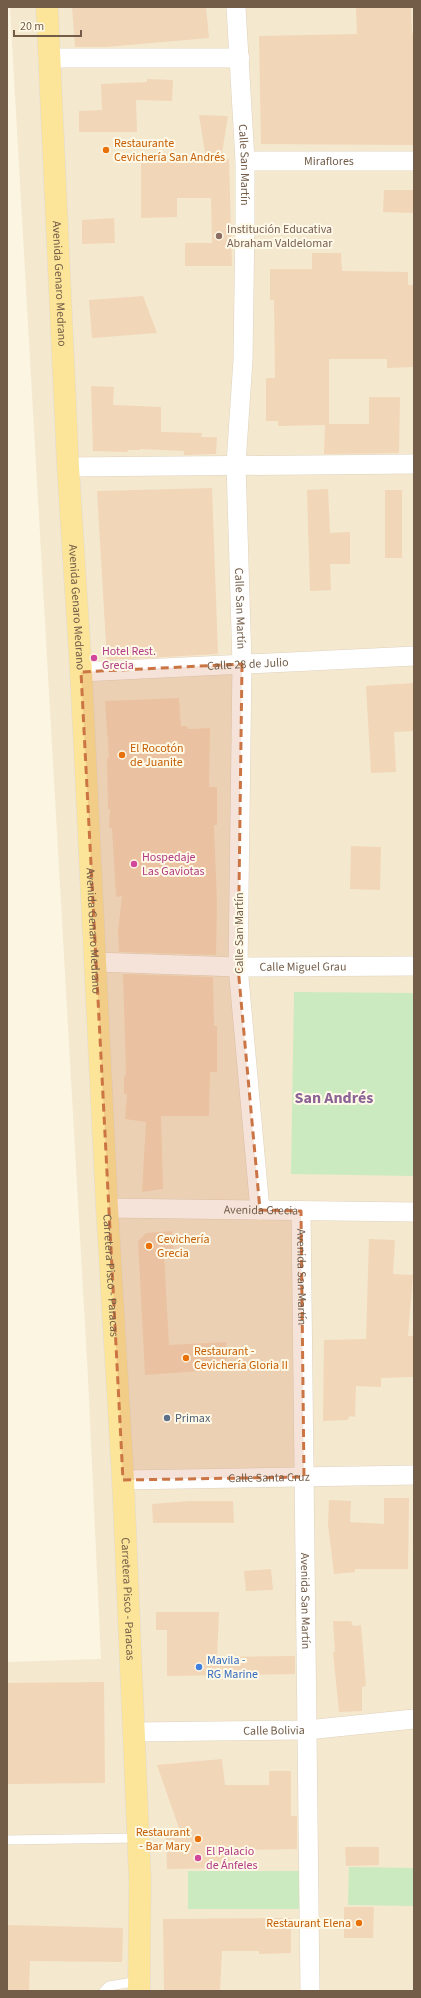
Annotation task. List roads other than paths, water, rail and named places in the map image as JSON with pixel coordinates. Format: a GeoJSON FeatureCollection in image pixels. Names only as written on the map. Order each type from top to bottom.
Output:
{"type":"FeatureCollection","features":[{"type":"Feature","properties":{"kind":"main road","name":"Avenida Genaro Medrano"},"geometry":{"type":"LineString","coordinates":[[47,7],[48,58],[68,467],[82,672],[107,1208]]}},
{"type":"Feature","properties":{"kind":"main road","name":"Carretera Pisco - Paracas"},"geometry":{"type":"LineString","coordinates":[[107,1208],[123,1480],[140,1880],[139,1986]]}},
{"type":"Feature","properties":{"kind":"street","name":"Calle San Martín"},"geometry":{"type":"LineString","coordinates":[[236,7],[245,161],[243,360],[236,464],[242,664],[238,967],[260,1210]]}},
{"type":"Feature","properties":{"kind":"street"},"geometry":{"type":"LineString","coordinates":[[48,58],[240,58]]}},
{"type":"Feature","properties":{"kind":"street","name":"Miraflores"},"geometry":{"type":"LineString","coordinates":[[245,161],[414,162]]}},
{"type":"Feature","properties":{"kind":"street"},"geometry":{"type":"LineString","coordinates":[[68,467],[236,464],[414,464]]}},
{"type":"Feature","properties":{"kind":"street","name":"Calle 28 de Julio"},"geometry":{"type":"LineString","coordinates":[[82,672],[414,656]]}},
{"type":"Feature","properties":{"kind":"street","name":"Calle Miguel Grau"},"geometry":{"type":"LineString","coordinates":[[96,962],[238,967],[414,966]]}},
{"type":"Feature","properties":{"kind":"street","name":"Avenida Grecia"},"geometry":{"type":"LineString","coordinates":[[107,1208],[414,1212]]}},
{"type":"Feature","properties":{"kind":"street","name":"Avenida San Martín"},"geometry":{"type":"LineString","coordinates":[[300,1211],[310,1991]]}},
{"type":"Feature","properties":{"kind":"street","name":"Calle Santa Cruz"},"geometry":{"type":"LineString","coordinates":[[123,1480],[414,1475]]}},
{"type":"Feature","properties":{"kind":"street","name":"Calle Bolivia"},"geometry":{"type":"LineString","coordinates":[[133,1732],[307,1730],[414,1719]]}},
{"type":"Feature","properties":{"kind":"lane"},"geometry":{"type":"LineString","coordinates":[[7,1840],[138,1838]]}},
{"type":"Feature","properties":{"kind":"lane"},"geometry":{"type":"LineString","coordinates":[[104,1991],[109,1986],[139,1986]]}},
{"type":"Feature","properties":{"kind":"place","name":"Restaurante Cevichería San Andrés"},"geometry":{"type":"Point","coordinates":[106,150]}},
{"type":"Feature","properties":{"kind":"place","name":"Institución Educativa Abraham Valdelomar"},"geometry":{"type":"Point","coordinates":[219,236]}},
{"type":"Feature","properties":{"kind":"place","name":"Hotel Rest. Grecia"},"geometry":{"type":"Point","coordinates":[94,658]}},
{"type":"Feature","properties":{"kind":"place","name":"El Rocotón de Juanite"},"geometry":{"type":"Point","coordinates":[122,755]}},
{"type":"Feature","properties":{"kind":"place","name":"Hospedaje Las Gaviotas"},"geometry":{"type":"Point","coordinates":[134,864]}},
{"type":"Feature","properties":{"kind":"place","name":"Cevichería Grecia"},"geometry":{"type":"Point","coordinates":[149,1246]}},
{"type":"Feature","properties":{"kind":"place","name":"Restaurant - Cevichería Gloria II"},"geometry":{"type":"Point","coordinates":[186,1358]}},
{"type":"Feature","properties":{"kind":"place","name":"Primax"},"geometry":{"type":"Point","coordinates":[167,1418]}},
{"type":"Feature","properties":{"kind":"place","name":"Mavila - RG Marine"},"geometry":{"type":"Point","coordinates":[199,1667]}},
{"type":"Feature","properties":{"kind":"place","name":"Restaurant - Bar Mary"},"geometry":{"type":"Point","coordinates":[198,1839]}},
{"type":"Feature","properties":{"kind":"place","name":"El Palacio de Ánfeles"},"geometry":{"type":"Point","coordinates":[198,1858]}},
{"type":"Feature","properties":{"kind":"place","name":"Restaurant Elena"},"geometry":{"type":"Point","coordinates":[359,1923]}},
{"type":"Feature","properties":{"kind":"district","name":"San Andrés"},"geometry":{"type":"Point","coordinates":[334,1098]}}]}
